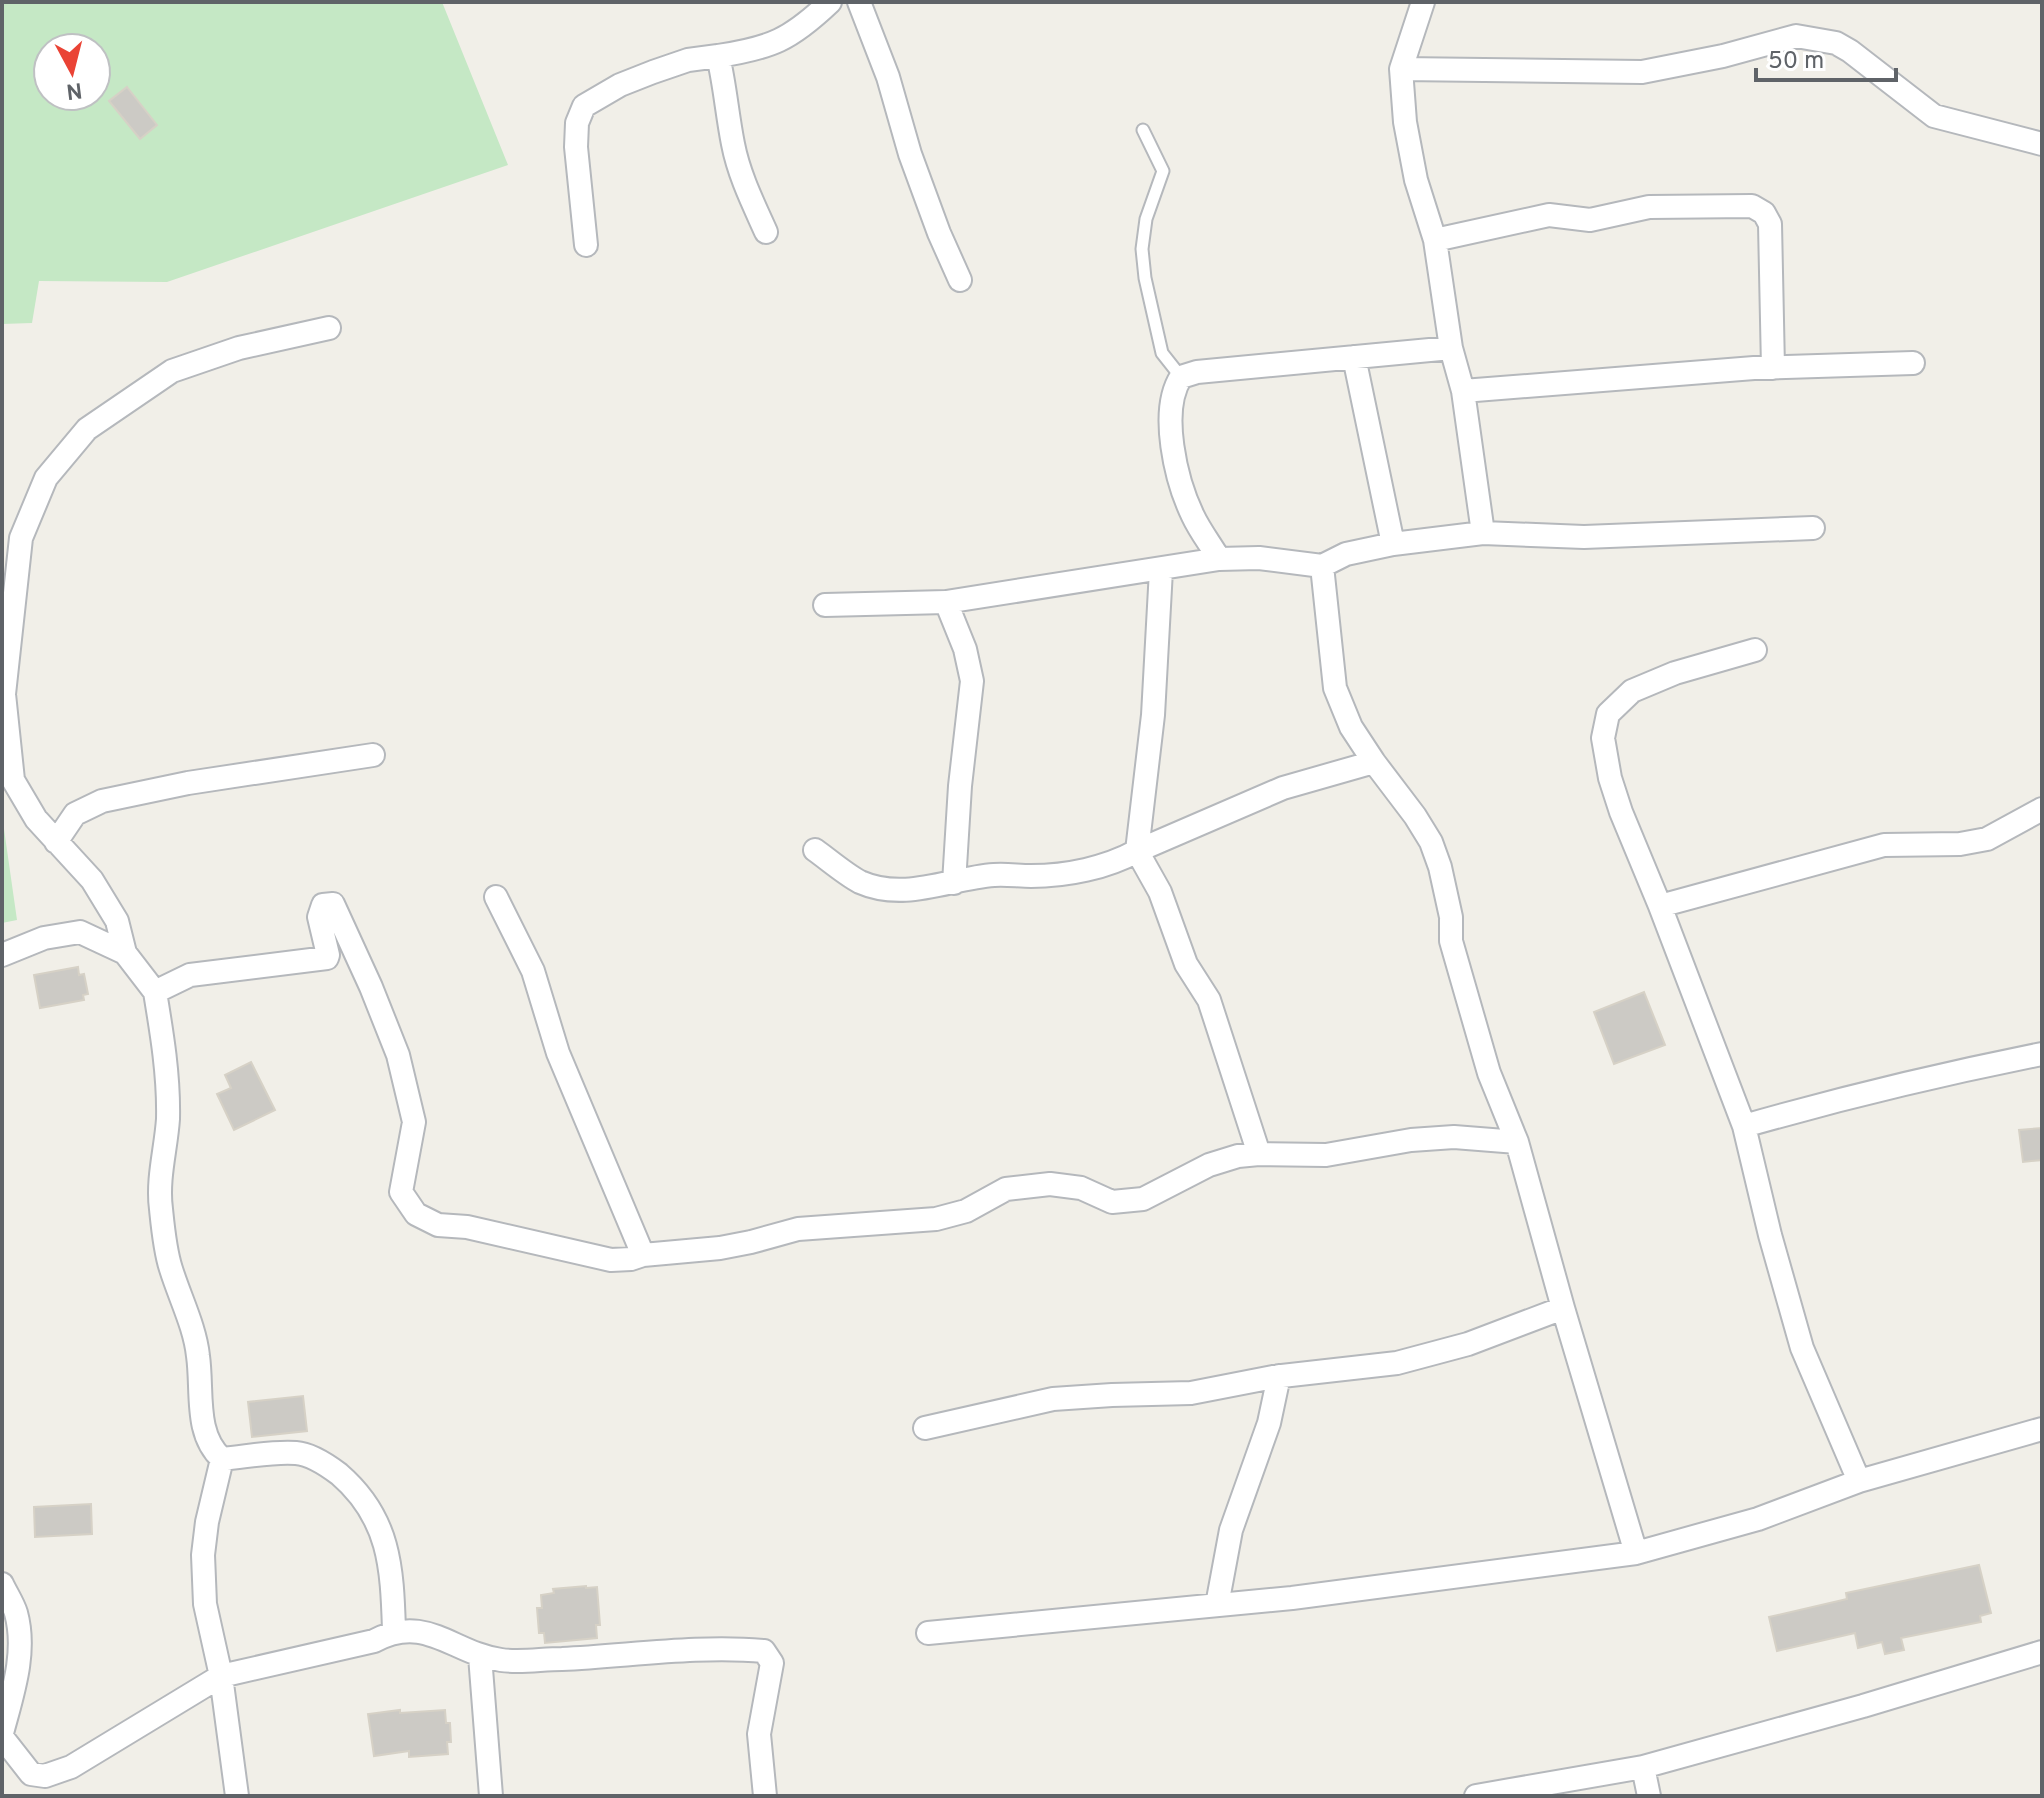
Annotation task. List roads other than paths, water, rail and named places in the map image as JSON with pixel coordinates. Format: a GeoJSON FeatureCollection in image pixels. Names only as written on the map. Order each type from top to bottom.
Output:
{"type":"FeatureCollection","features":[{"type":"Feature","properties":{"kind":"street"},"geometry":{"type":"LineString","coordinates":[[586,245],[576,147],[577,123],[584,106],[620,85],[688,60],[771,46],[793,34],[830,2]]}},
{"type":"Feature","properties":{"kind":"street"},"geometry":{"type":"LineString","coordinates":[[859,2],[888,77],[919,180],[960,280]]}},
{"type":"Feature","properties":{"kind":"street"},"geometry":{"type":"LineString","coordinates":[[1423,2],[1401,69],[1405,122],[1416,180],[1435,240],[1451,348],[1463,391],[1483,533]]}},
{"type":"Feature","properties":{"kind":"street"},"geometry":{"type":"LineString","coordinates":[[1401,69],[1642,72],[1723,56],[1796,36],[1836,43],[1850,51],[1934,116],[2042,144]]}},
{"type":"Feature","properties":{"kind":"street"},"geometry":{"type":"LineString","coordinates":[[718,56],[740,170],[766,232]]}},
{"type":"Feature","properties":{"kind":"street"},"geometry":{"type":"LineString","coordinates":[[1435,240],[1549,215],[1590,220],[1649,207],[1752,206],[1764,213],[1770,224],[1773,368]]}},
{"type":"Feature","properties":{"kind":"street"},"geometry":{"type":"LineString","coordinates":[[329,328],[239,348],[172,371],[87,429],[46,478],[21,538],[4,694],[13,780],[36,819],[92,880],[117,921],[125,953],[155,992],[166,1060],[168,1114],[160,1206],[170,1266],[198,1353],[204,1435],[211,1449],[222,1459],[298,1452],[326,1464],[355,1488],[381,1531],[392,1575],[394,1630]]}},
{"type":"Feature","properties":{"kind":"street"},"geometry":{"type":"LineString","coordinates":[[1219,559],[1193,516],[1178,475],[1170,426],[1174,387],[1181,377],[1197,372],[1451,348]]}},
{"type":"Feature","properties":{"kind":"street"},"geometry":{"type":"LineString","coordinates":[[1354,357],[1393,544]]}},
{"type":"Feature","properties":{"kind":"street"},"geometry":{"type":"LineString","coordinates":[[1463,391],[1611,377],[1868,362],[1913,363]]}},
{"type":"Feature","properties":{"kind":"street"},"geometry":{"type":"LineString","coordinates":[[825,605],[946,602],[1219,559],[1259,558],[1322,566],[1346,554],[1393,544],[1483,533],[1584,537],[1813,528]]}},
{"type":"Feature","properties":{"kind":"street"},"geometry":{"type":"LineString","coordinates":[[1322,566],[1335,688],[1351,727],[1431,842],[1448,894],[1451,941],[1489,1073],[1517,1142],[1636,1553]]}},
{"type":"Feature","properties":{"kind":"street"},"geometry":{"type":"LineString","coordinates":[[1161,570],[1153,715],[1137,851],[1160,892],[1186,964],[1209,1000],[1259,1154]]}},
{"type":"Feature","properties":{"kind":"street"},"geometry":{"type":"LineString","coordinates":[[946,602],[965,649],[972,681],[960,786],[954,883]]}},
{"type":"Feature","properties":{"kind":"street"},"geometry":{"type":"LineString","coordinates":[[1755,650],[1675,673],[1632,691],[1608,714],[1603,738],[1610,778],[1621,812],[1744,1126],[1802,1348],[1859,1481]]}},
{"type":"Feature","properties":{"kind":"street"},"geometry":{"type":"LineString","coordinates":[[56,842],[75,814],[102,801],[188,783],[373,755]]}},
{"type":"Feature","properties":{"kind":"street"},"geometry":{"type":"LineString","coordinates":[[815,850],[861,882],[893,889],[929,889],[996,875],[1062,875],[1114,864],[1137,851],[1283,788],[1374,762]]}},
{"type":"Feature","properties":{"kind":"street"},"geometry":{"type":"LineString","coordinates":[[1660,906],[1884,845],[1960,844],[1987,839],[2042,809]]}},
{"type":"Feature","properties":{"kind":"street"},"geometry":{"type":"LineString","coordinates":[[496,897],[533,971],[558,1053],[643,1255]]}},
{"type":"Feature","properties":{"kind":"street"},"geometry":{"type":"LineString","coordinates":[[155,992],[190,975],[327,958],[319,917],[323,905],[333,904],[398,1055],[414,1122],[401,1192],[416,1214],[438,1225],[467,1227],[611,1260],[720,1248],[798,1229],[936,1219],[966,1211],[1006,1189],[1050,1184],[1081,1188],[1112,1202],[1143,1199],[1209,1165],[1238,1156],[1326,1155],[1411,1140],[1454,1137],[1517,1142]]}},
{"type":"Feature","properties":{"kind":"street"},"geometry":{"type":"LineString","coordinates":[[2,955],[44,938],[80,932],[125,953]]}},
{"type":"Feature","properties":{"kind":"street"},"geometry":{"type":"LineString","coordinates":[[1744,1126],[1913,1082],[2042,1054]]}},
{"type":"Feature","properties":{"kind":"street"},"geometry":{"type":"LineString","coordinates":[[925,1428],[1053,1399],[1191,1393],[1279,1376],[1397,1363],[1468,1344],[1563,1308]]}},
{"type":"Feature","properties":{"kind":"street"},"geometry":{"type":"LineString","coordinates":[[1217,1605],[1231,1530],[1269,1423],[1279,1376]]}},
{"type":"Feature","properties":{"kind":"street"},"geometry":{"type":"LineString","coordinates":[[928,1633],[1217,1605],[1523,1570],[1636,1553],[1758,1519],[1859,1481],[2042,1429]]}},
{"type":"Feature","properties":{"kind":"street"},"geometry":{"type":"LineString","coordinates":[[222,1459],[207,1522],[203,1555],[205,1604],[221,1676],[237,1796]]}},
{"type":"Feature","properties":{"kind":"street"},"geometry":{"type":"LineString","coordinates":[[2,1584],[16,1612],[20,1644],[15,1686],[2,1735],[31,1774],[45,1776],[94,1755],[221,1676],[374,1641],[394,1630],[434,1634],[480,1656],[504,1661],[713,1648],[764,1651],[772,1663],[759,1734],[765,1796]]}},
{"type":"Feature","properties":{"kind":"street"},"geometry":{"type":"LineString","coordinates":[[1476,1796],[1643,1767],[2042,1652]]}},
{"type":"Feature","properties":{"kind":"street"},"geometry":{"type":"LineString","coordinates":[[480,1656],[491,1796]]}},
{"type":"Feature","properties":{"kind":"street"},"geometry":{"type":"LineString","coordinates":[[1643,1767],[1649,1796]]}},
{"type":"Feature","properties":{"kind":"lane"},"geometry":{"type":"LineString","coordinates":[[1143,130],[1163,171],[1146,219],[1142,249],[1145,278],[1162,353],[1181,377]]}}]}
